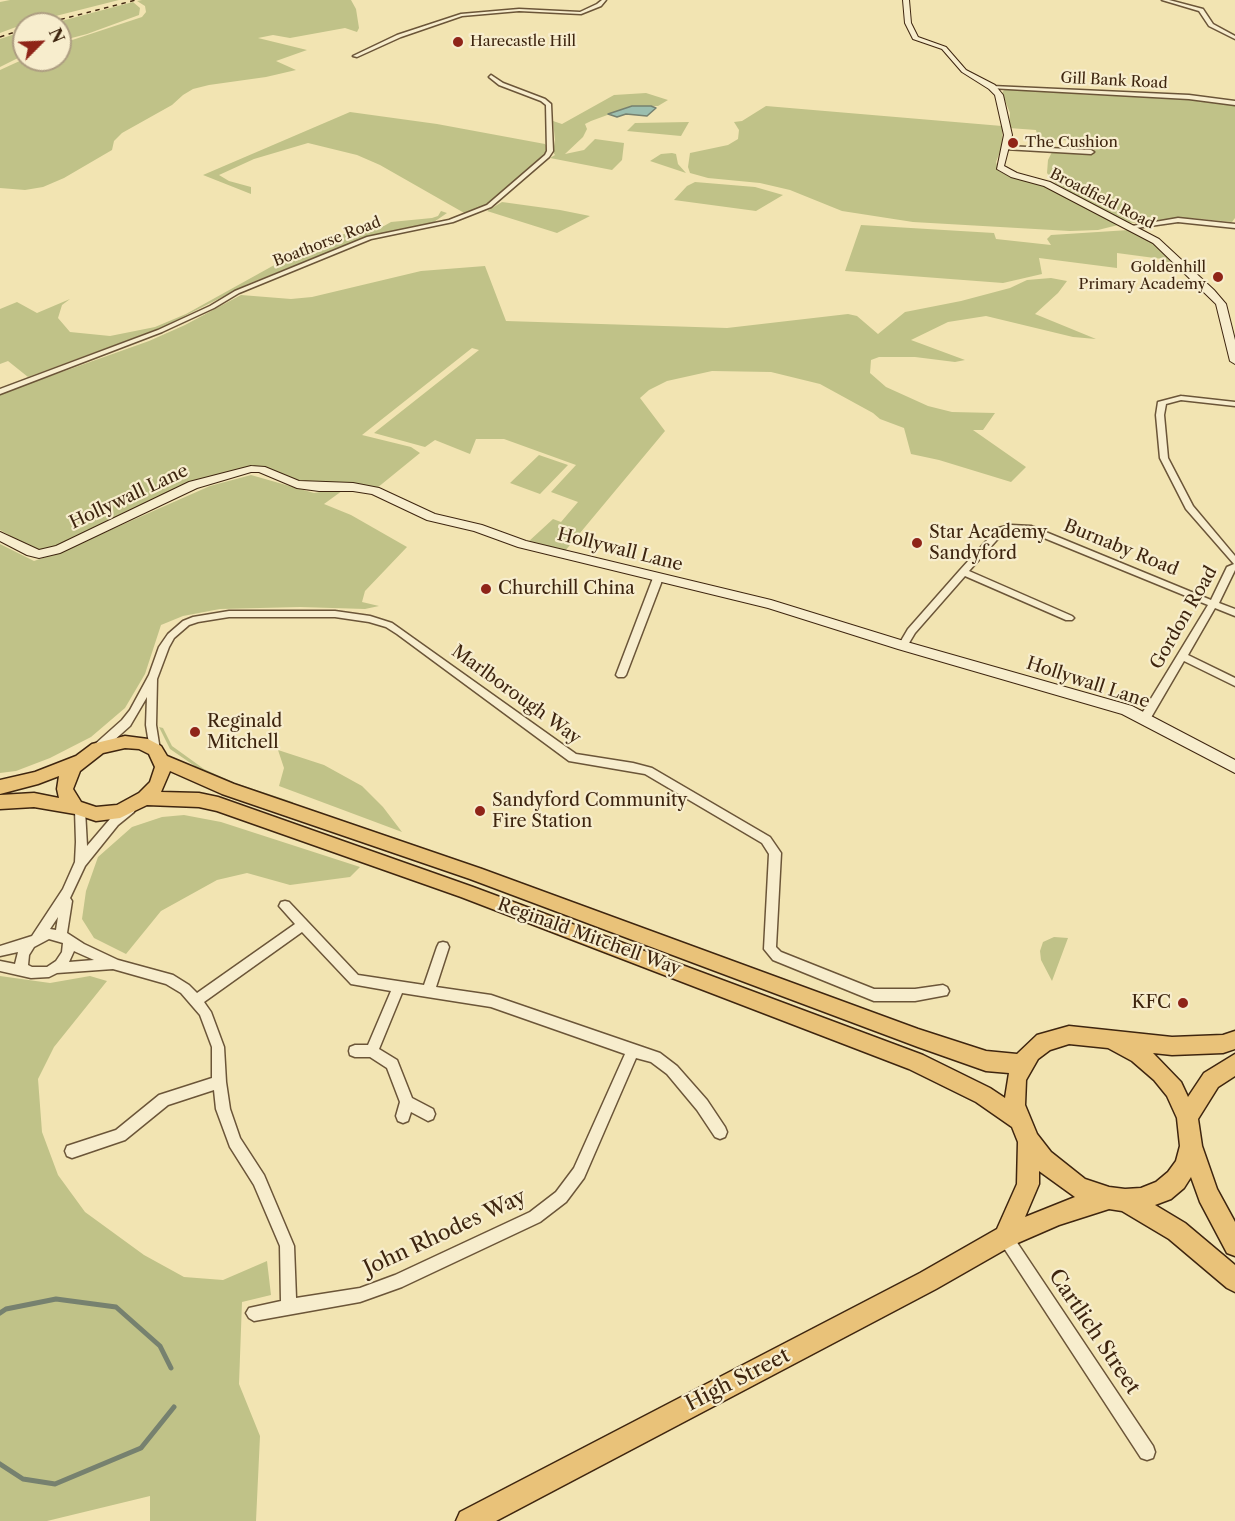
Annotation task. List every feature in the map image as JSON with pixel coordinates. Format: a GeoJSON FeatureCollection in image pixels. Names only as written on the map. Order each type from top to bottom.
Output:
{"type":"FeatureCollection","features":[{"type":"Feature","properties":{"kind":"main road"},"geometry":{"type":"LineString","coordinates":[[0,787],[38,778],[79,761],[98,748],[116,743],[142,743],[158,755],[163,767],[160,779],[140,801],[110,814],[96,814],[34,800],[0,802]]}},
{"type":"Feature","properties":{"kind":"main road","name":"Reginald Mitchell Way"},"geometry":{"type":"LineString","coordinates":[[158,755],[228,789],[487,878],[918,1038],[987,1061],[1022,1064]]}},
{"type":"Feature","properties":{"kind":"main road"},"geometry":{"type":"LineString","coordinates":[[77,809],[68,799],[65,789],[68,775],[79,761]]}},
{"type":"Feature","properties":{"kind":"main road","name":"Reginald Mitchell Way"},"geometry":{"type":"LineString","coordinates":[[140,801],[199,800],[218,804],[467,892],[916,1062],[983,1095],[1019,1120]]}},
{"type":"Feature","properties":{"kind":"main road"},"geometry":{"type":"LineString","coordinates":[[1235,1040],[1223,1044],[1172,1046],[1069,1035],[1044,1042],[1031,1052],[1022,1064],[1014,1093],[1019,1120],[1029,1142],[1059,1175],[1079,1188],[1117,1199],[1177,1231],[1235,1280]]}},
{"type":"Feature","properties":{"kind":"main road"},"geometry":{"type":"LineString","coordinates":[[1108,1039],[1139,1054],[1161,1073],[1174,1089],[1187,1117],[1191,1146],[1208,1194],[1235,1245]]}},
{"type":"Feature","properties":{"kind":"main road"},"geometry":{"type":"LineString","coordinates":[[1187,1117],[1211,1080],[1235,1065]]}},
{"type":"Feature","properties":{"kind":"main road"},"geometry":{"type":"LineString","coordinates":[[1005,1237],[1028,1184],[1029,1142]]}},
{"type":"Feature","properties":{"kind":"main road"},"geometry":{"type":"LineString","coordinates":[[1117,1199],[1141,1199],[1163,1191],[1176,1180],[1185,1166],[1191,1146]]}},
{"type":"Feature","properties":{"kind":"main road","name":"High Street"},"geometry":{"type":"LineString","coordinates":[[469,1521],[928,1281],[1005,1237],[1057,1214],[1117,1199]]}},
{"type":"Feature","properties":{"kind":"street"},"geometry":{"type":"LineString","coordinates":[[355,56],[399,36],[461,15],[532,9],[581,13],[599,5],[604,0]]}},
{"type":"Feature","properties":{"kind":"street"},"geometry":{"type":"LineString","coordinates":[[906,0],[908,23],[915,38],[944,48],[964,71],[992,87]]}},
{"type":"Feature","properties":{"kind":"street"},"geometry":{"type":"LineString","coordinates":[[1164,0],[1201,10],[1211,25],[1235,38]]}},
{"type":"Feature","properties":{"kind":"street","name":"Boathorse Road"},"geometry":{"type":"LineString","coordinates":[[0,392],[160,331],[212,307],[237,292],[369,238],[450,221],[489,206],[550,151],[549,105],[543,100],[501,84],[491,76]]}},
{"type":"Feature","properties":{"kind":"street","name":"Broadfield Road"},"geometry":{"type":"LineString","coordinates":[[992,87],[999,95],[1008,135],[1000,164],[1005,171],[1047,184],[1156,241],[1221,304],[1235,356]]}},
{"type":"Feature","properties":{"kind":"street","name":"Gill Bank Road"},"geometry":{"type":"LineString","coordinates":[[992,87],[1189,97],[1235,102]]}},
{"type":"Feature","properties":{"kind":"street"},"geometry":{"type":"LineString","coordinates":[[1005,148],[1091,152]]}},
{"type":"Feature","properties":{"kind":"street"},"geometry":{"type":"LineString","coordinates":[[1129,227],[1178,220],[1235,226]]}},
{"type":"Feature","properties":{"kind":"street"},"geometry":{"type":"LineString","coordinates":[[1235,404],[1181,398],[1162,402],[1160,415],[1164,458],[1189,507],[1235,562]]}},
{"type":"Feature","properties":{"kind":"street","name":"Hollywall Lane"},"geometry":{"type":"LineString","coordinates":[[0,536],[39,554],[60,549],[193,485],[251,469],[261,469],[297,484],[319,487],[353,487],[375,491],[431,517],[478,528],[522,544],[771,604],[903,646],[1127,710],[1235,767]]}},
{"type":"Feature","properties":{"kind":"street","name":"Burnaby Road"},"geometry":{"type":"LineString","coordinates":[[903,646],[911,631],[1000,530],[1028,528],[1235,613]]}},
{"type":"Feature","properties":{"kind":"street","name":"Gordon Road"},"geometry":{"type":"LineString","coordinates":[[1145,718],[1214,603],[1230,570],[1235,567]]}},
{"type":"Feature","properties":{"kind":"street"},"geometry":{"type":"LineString","coordinates":[[963,572],[1069,618]]}},
{"type":"Feature","properties":{"kind":"street"},"geometry":{"type":"LineString","coordinates":[[621,675],[658,578]]}},
{"type":"Feature","properties":{"kind":"street","name":"Marlborough Way"},"geometry":{"type":"LineString","coordinates":[[98,748],[126,723],[154,675],[164,647],[171,636],[186,623],[196,619],[229,614],[335,614],[370,619],[389,625],[573,758],[648,771],[766,840],[775,853],[770,949],[777,956],[873,994],[915,995],[943,991]]}},
{"type":"Feature","properties":{"kind":"street"},"geometry":{"type":"LineString","coordinates":[[1181,656],[1235,682]]}},
{"type":"Feature","properties":{"kind":"street","name":"Marlborough Way"},"geometry":{"type":"LineString","coordinates":[[154,675],[151,715],[158,755]]}},
{"type":"Feature","properties":{"kind":"street"},"geometry":{"type":"LineString","coordinates":[[80,863],[114,822],[140,801]]}},
{"type":"Feature","properties":{"kind":"street"},"geometry":{"type":"LineString","coordinates":[[31,973],[24,969],[21,963],[23,953],[68,892],[80,863],[82,842],[77,809]]}},
{"type":"Feature","properties":{"kind":"street"},"geometry":{"type":"LineString","coordinates":[[63,936],[68,892]]}},
{"type":"Feature","properties":{"kind":"street"},"geometry":{"type":"LineString","coordinates":[[285,906],[355,980],[491,1001],[633,1052],[655,1057],[672,1070],[702,1105],[720,1132]]}},
{"type":"Feature","properties":{"kind":"street"},"geometry":{"type":"LineString","coordinates":[[196,1001],[302,926]]}},
{"type":"Feature","properties":{"kind":"street"},"geometry":{"type":"LineString","coordinates":[[0,951],[48,934],[63,936],[80,948],[116,965],[169,979],[185,989],[205,1012],[218,1047],[219,1082],[223,1109],[235,1142],[259,1180],[278,1220],[287,1246],[289,1307]]}},
{"type":"Feature","properties":{"kind":"street"},"geometry":{"type":"LineString","coordinates":[[56,968],[68,954],[69,942],[63,936]]}},
{"type":"Feature","properties":{"kind":"street"},"geometry":{"type":"LineString","coordinates":[[428,991],[443,947]]}},
{"type":"Feature","properties":{"kind":"street"},"geometry":{"type":"LineString","coordinates":[[0,966],[40,974],[56,968],[116,965]]}},
{"type":"Feature","properties":{"kind":"street"},"geometry":{"type":"LineString","coordinates":[[372,1051],[398,988]]}},
{"type":"Feature","properties":{"kind":"street"},"geometry":{"type":"LineString","coordinates":[[355,1051],[372,1051],[392,1064],[405,1109],[428,1114]]}},
{"type":"Feature","properties":{"kind":"street","name":"John Rhodes Way"},"geometry":{"type":"LineString","coordinates":[[254,1312],[360,1295],[397,1282],[534,1217],[561,1197],[579,1173],[633,1052]]}},
{"type":"Feature","properties":{"kind":"street"},"geometry":{"type":"LineString","coordinates":[[72,1151],[120,1135],[164,1100],[219,1082]]}},
{"type":"Feature","properties":{"kind":"street","name":"Cartlich Street"},"geometry":{"type":"LineString","coordinates":[[1005,1237],[1148,1452]]}},
{"type":"Feature","properties":{"kind":"green space"},"geometry":{"type":"Polygon","coordinates":[[[10,0],[119,0],[72,12],[12,12],[12,28],[0,33],[0,2],[10,0]]]}},
{"type":"Feature","properties":{"kind":"green space"},"geometry":{"type":"Polygon","coordinates":[[[351,0],[356,9],[359,28],[357,32],[345,28],[290,38],[273,35],[258,38],[307,50],[276,61],[296,70],[193,89],[172,105],[122,133],[114,141],[112,150],[64,178],[43,187],[25,190],[0,188],[0,70],[12,64],[12,72],[72,72],[72,40],[142,17],[146,12],[145,6],[137,1],[351,0]]]}},
{"type":"Feature","properties":{"kind":"green space"},"geometry":{"type":"Polygon","coordinates":[[[133,2],[140,8],[139,15],[72,38],[72,18],[133,2]]]}},
{"type":"Feature","properties":{"kind":"green space"},"geometry":{"type":"Polygon","coordinates":[[[12,35],[12,61],[0,67],[0,39],[12,35]]]}},
{"type":"Feature","properties":{"kind":"green space"},"geometry":{"type":"Polygon","coordinates":[[[1004,90],[1091,95],[1187,97],[1235,104],[1235,218],[1232,222],[1191,218],[1128,223],[1077,196],[1055,183],[1047,173],[1048,160],[1052,152],[1094,154],[1094,150],[1088,141],[1053,140],[1054,144],[1039,143],[1036,130],[1009,128],[1010,113],[1002,93],[1004,90]]]}},
{"type":"Feature","properties":{"kind":"green space"},"geometry":{"type":"Polygon","coordinates":[[[646,93],[668,100],[658,106],[632,106],[585,124],[587,129],[583,137],[565,154],[584,150],[595,139],[624,143],[622,160],[612,170],[550,158],[555,155],[553,152],[555,140],[553,121],[562,124],[614,95],[646,93]]]}},
{"type":"Feature","properties":{"kind":"green space"},"geometry":{"type":"Polygon","coordinates":[[[766,106],[1002,126],[1003,144],[996,162],[999,171],[1013,178],[1047,186],[1118,225],[1098,230],[1070,231],[913,222],[842,211],[790,190],[760,183],[708,178],[690,173],[688,167],[690,153],[728,145],[738,139],[739,130],[734,122],[742,121],[766,106]]]}},
{"type":"Feature","properties":{"kind":"green space"},"geometry":{"type":"Polygon","coordinates":[[[350,112],[437,124],[545,144],[548,148],[545,155],[488,205],[466,214],[380,165],[357,155],[308,143],[254,159],[219,175],[229,181],[251,187],[251,194],[203,175],[350,112]]]}},
{"type":"Feature","properties":{"kind":"green space"},"geometry":{"type":"Polygon","coordinates":[[[689,122],[681,136],[627,131],[635,123],[689,122]]]}},
{"type":"Feature","properties":{"kind":"green space"},"geometry":{"type":"Polygon","coordinates":[[[661,154],[676,154],[678,164],[686,173],[650,161],[661,154]]]}},
{"type":"Feature","properties":{"kind":"green space"},"geometry":{"type":"Polygon","coordinates":[[[695,182],[755,187],[783,195],[756,211],[674,200],[687,186],[695,182]]]}},
{"type":"Feature","properties":{"kind":"green space"},"geometry":{"type":"Polygon","coordinates":[[[502,202],[590,216],[557,233],[487,211],[502,202]]]}},
{"type":"Feature","properties":{"kind":"green space"},"geometry":{"type":"Polygon","coordinates":[[[441,211],[447,213],[434,222],[361,239],[248,284],[163,327],[28,377],[8,361],[0,364],[0,309],[17,302],[37,313],[70,299],[62,305],[58,318],[70,332],[110,336],[155,327],[186,314],[305,248],[347,233],[384,226],[391,222],[432,218],[438,216],[441,211]]]}},
{"type":"Feature","properties":{"kind":"green space"},"geometry":{"type":"Polygon","coordinates":[[[861,225],[994,233],[996,239],[1051,245],[1047,239],[1051,235],[1129,230],[1148,239],[1176,263],[1117,253],[1117,268],[1039,258],[1042,274],[1003,283],[845,271],[861,225]]]}},
{"type":"Feature","properties":{"kind":"green space"},"geometry":{"type":"Polygon","coordinates":[[[485,266],[506,321],[727,328],[848,314],[857,316],[878,334],[905,312],[961,301],[1010,288],[1027,280],[1051,278],[1067,281],[1058,293],[1035,314],[1096,339],[1073,337],[986,316],[948,322],[911,340],[965,360],[955,362],[915,357],[879,357],[871,360],[870,373],[886,387],[928,406],[952,412],[995,413],[983,430],[973,430],[1026,467],[1011,482],[911,454],[904,428],[880,419],[820,384],[771,372],[712,371],[667,381],[649,390],[640,398],[665,431],[565,551],[528,542],[553,519],[561,522],[578,502],[551,492],[576,465],[504,439],[476,439],[470,454],[435,440],[425,447],[374,433],[479,350],[472,348],[362,435],[411,447],[420,453],[377,488],[296,481],[261,466],[218,476],[51,549],[35,550],[0,530],[0,394],[149,341],[241,295],[291,299],[312,297],[421,271],[485,266]]]}},
{"type":"Feature","properties":{"kind":"green space"},"geometry":{"type":"Polygon","coordinates":[[[539,455],[568,465],[540,494],[510,483],[539,455]]]}},
{"type":"Feature","properties":{"kind":"green space"},"geometry":{"type":"Polygon","coordinates":[[[251,475],[314,493],[346,488],[324,504],[351,515],[407,547],[365,591],[362,602],[379,606],[365,609],[300,607],[220,609],[183,616],[161,625],[145,674],[125,708],[91,737],[50,758],[16,771],[0,773],[0,544],[34,561],[65,550],[210,486],[251,475]]]}},
{"type":"Feature","properties":{"kind":"green space"},"geometry":{"type":"Polygon","coordinates":[[[159,727],[163,728],[172,746],[204,769],[235,783],[293,802],[292,805],[234,786],[205,773],[170,749],[159,727]]]}},
{"type":"Feature","properties":{"kind":"green space"},"geometry":{"type":"Polygon","coordinates":[[[278,750],[324,765],[362,786],[383,807],[402,832],[279,786],[284,768],[278,750]]]}},
{"type":"Feature","properties":{"kind":"green space"},"geometry":{"type":"Polygon","coordinates":[[[184,815],[221,822],[360,867],[350,877],[290,885],[247,873],[217,880],[161,911],[126,954],[94,938],[82,919],[86,891],[98,857],[132,827],[162,817],[184,815]]]}},
{"type":"Feature","properties":{"kind":"green space"},"geometry":{"type":"Polygon","coordinates":[[[1054,937],[1068,938],[1052,981],[1041,960],[1040,951],[1043,942],[1054,937]]]}},
{"type":"Feature","properties":{"kind":"green space"},"geometry":{"type":"Polygon","coordinates":[[[0,976],[50,983],[90,976],[107,981],[54,1047],[38,1079],[42,1132],[58,1175],[85,1212],[144,1255],[184,1277],[223,1280],[267,1261],[271,1295],[242,1302],[239,1384],[260,1436],[256,1521],[150,1521],[150,1496],[47,1521],[0,1521],[0,976]]]}},
{"type":"Feature","properties":{"kind":"shaded area"},"geometry":{"type":"Polygon","coordinates":[[[632,106],[656,108],[647,116],[626,114],[617,117],[608,114],[632,106]]]}},
{"type":"Feature","properties":{"kind":"waterway"},"geometry":{"type":"LineString","coordinates":[[0,1313],[6,1309],[56,1299],[116,1307],[160,1346],[171,1368]]}},
{"type":"Feature","properties":{"kind":"waterway"},"geometry":{"type":"LineString","coordinates":[[0,1464],[23,1479],[55,1484],[141,1448],[174,1407]]}},
{"type":"Feature","properties":{"kind":"railway"},"geometry":{"type":"LineString","coordinates":[[72,17],[136,0]]}},
{"type":"Feature","properties":{"kind":"railway"},"geometry":{"type":"LineString","coordinates":[[0,37],[12,33]]}},
{"type":"Feature","properties":{"kind":"place","name":"Harecastle Hill"},"geometry":{"type":"Point","coordinates":[458,42]}},
{"type":"Feature","properties":{"kind":"place","name":"The Cushion"},"geometry":{"type":"Point","coordinates":[1013,143]}},
{"type":"Feature","properties":{"kind":"place","name":"Goldenhill Primary Academy"},"geometry":{"type":"Point","coordinates":[1218,277]}},
{"type":"Feature","properties":{"kind":"place","name":"Star Academy Sandyford"},"geometry":{"type":"Point","coordinates":[917,543]}},
{"type":"Feature","properties":{"kind":"place","name":"Churchill China"},"geometry":{"type":"Point","coordinates":[486,589]}},
{"type":"Feature","properties":{"kind":"place","name":"Reginald Mitchell"},"geometry":{"type":"Point","coordinates":[195,732]}},
{"type":"Feature","properties":{"kind":"place","name":"Sandyford Community Fire Station"},"geometry":{"type":"Point","coordinates":[480,811]}},
{"type":"Feature","properties":{"kind":"place","name":"KFC"},"geometry":{"type":"Point","coordinates":[1183,1003]}}]}
